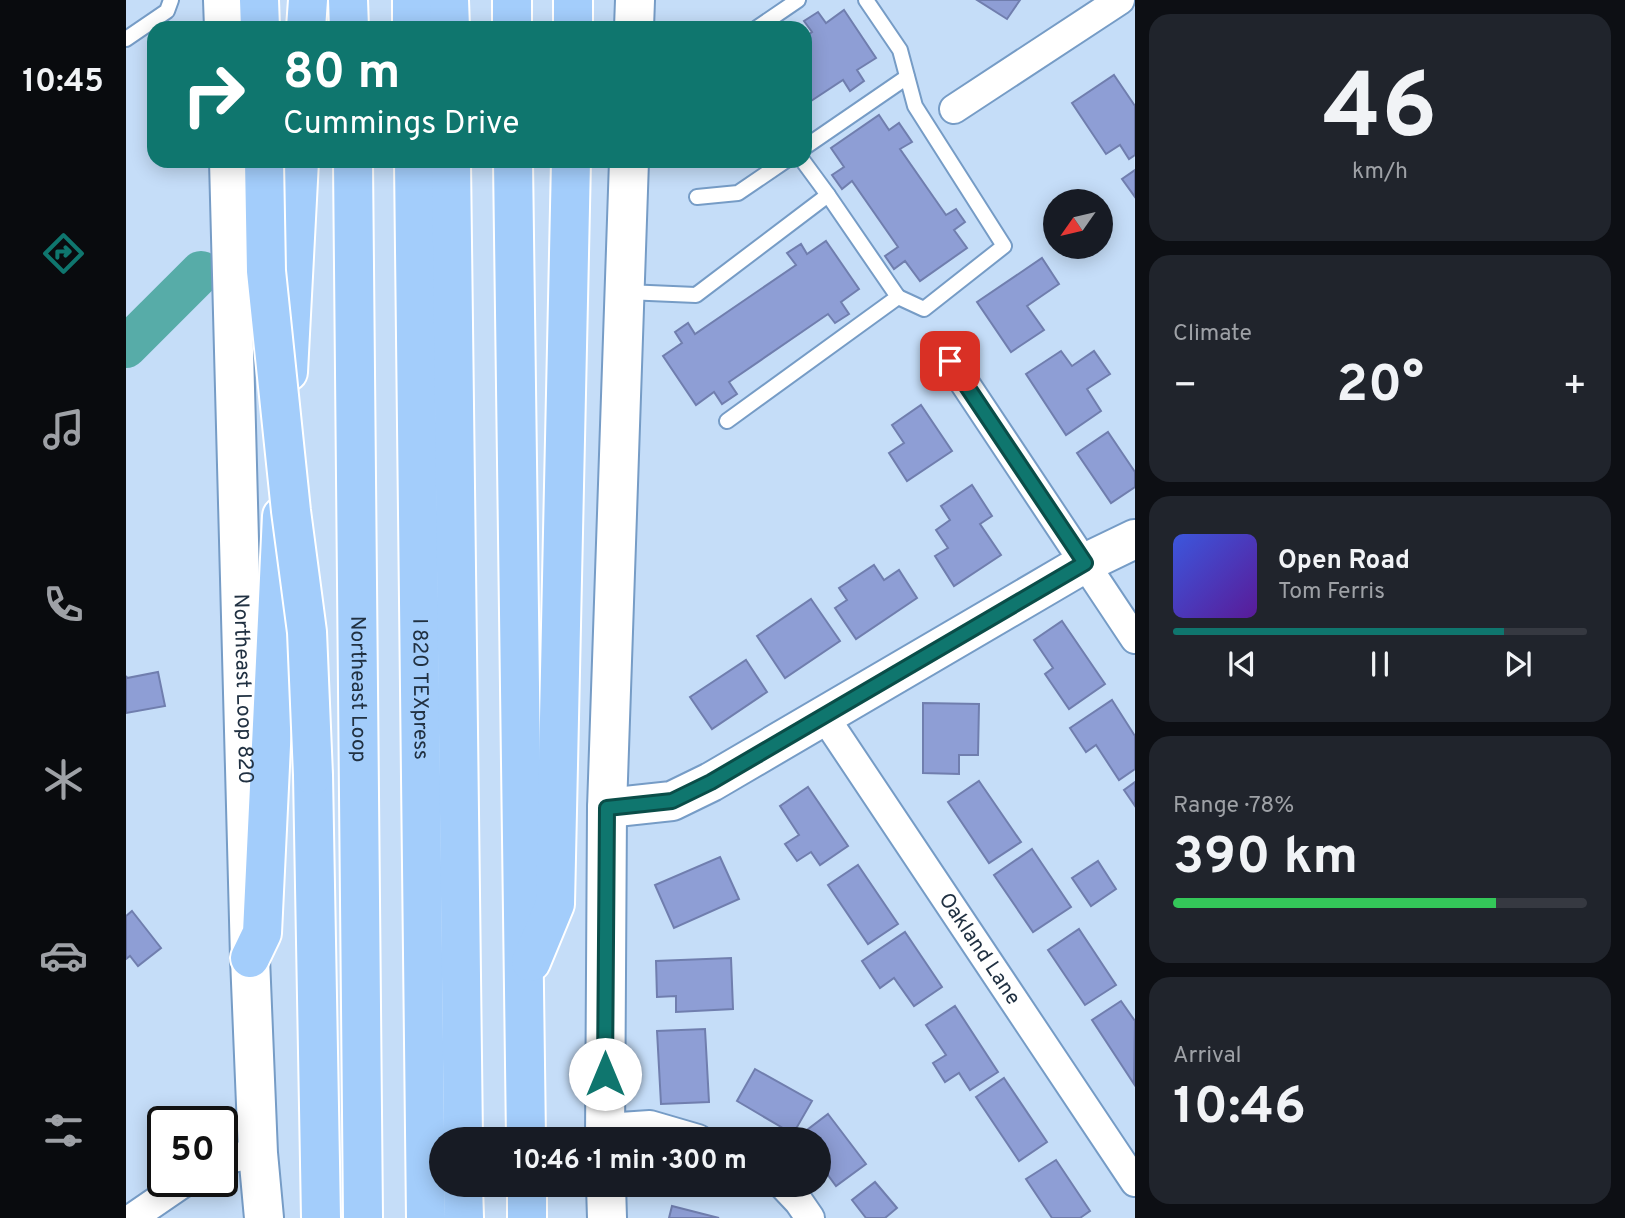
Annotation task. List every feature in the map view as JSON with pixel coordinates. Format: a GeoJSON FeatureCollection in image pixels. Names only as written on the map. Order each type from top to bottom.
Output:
{"type":"FeatureCollection","features":[{"type":"Feature","properties":{"kind":"highway"},"geometry":{"type":"LineString","coordinates":[[259,0],[260,21]]}},
{"type":"Feature","properties":{"kind":"highway"},"geometry":{"type":"LineString","coordinates":[[306,21],[308,0]]}},
{"type":"Feature","properties":{"kind":"highway"},"geometry":{"type":"LineString","coordinates":[[348,0],[349,21]]}},
{"type":"Feature","properties":{"kind":"highway"},"geometry":{"type":"LineString","coordinates":[[412,0],[412,21]]}},
{"type":"Feature","properties":{"kind":"highway"},"geometry":{"type":"LineString","coordinates":[[449,0],[450,21]]}},
{"type":"Feature","properties":{"kind":"highway"},"geometry":{"type":"LineString","coordinates":[[512,0],[512,21]]}},
{"type":"Feature","properties":{"kind":"highway"},"geometry":{"type":"LineString","coordinates":[[573,0],[573,21]]}},
{"type":"Feature","properties":{"kind":"highway"},"geometry":{"type":"LineString","coordinates":[[264,168],[267,271],[291,511],[307,632],[313,775],[321,1218]]}},
{"type":"Feature","properties":{"kind":"highway"},"geometry":{"type":"LineString","coordinates":[[250,958],[262,933],[299,168]]}},
{"type":"Feature","properties":{"kind":"highway","name":"Northeast Loop"},"geometry":{"type":"LineString","coordinates":[[353,168],[363,1218]]}},
{"type":"Feature","properties":{"kind":"highway","name":"I 820 TEXpress"},"geometry":{"type":"LineString","coordinates":[[414,168],[426,1218]]}},
{"type":"Feature","properties":{"kind":"highway","name":"I 820 TEXpress"},"geometry":{"type":"LineString","coordinates":[[451,168],[463,1127]]}},
{"type":"Feature","properties":{"kind":"highway"},"geometry":{"type":"LineString","coordinates":[[513,168],[526,1127]]}},
{"type":"Feature","properties":{"kind":"highway"},"geometry":{"type":"LineString","coordinates":[[526,973],[555,904],[571,168]]}},
{"type":"Feature","properties":{"kind":"highway"},"geometry":{"type":"LineString","coordinates":[[463,1197],[464,1218]]}},
{"type":"Feature","properties":{"kind":"highway"},"geometry":{"type":"LineString","coordinates":[[527,1197],[527,1218]]}},
{"type":"Feature","properties":{"kind":"main road"},"geometry":{"type":"LineString","coordinates":[[223,0],[224,21]]}},
{"type":"Feature","properties":{"kind":"main road"},"geometry":{"type":"LineString","coordinates":[[634,21],[635,0]]}},
{"type":"Feature","properties":{"kind":"main road","name":"Northeast Loop 820"},"geometry":{"type":"LineString","coordinates":[[229,168],[250,958],[240,1156],[264,1218]]}},
{"type":"Feature","properties":{"kind":"main road"},"geometry":{"type":"LineString","coordinates":[[605,1127],[607,808],[629,168]]}},
{"type":"Feature","properties":{"kind":"main road"},"geometry":{"type":"LineString","coordinates":[[607,808],[672,801],[711,782],[1085,563],[1135,539]]}},
{"type":"Feature","properties":{"kind":"main road"},"geometry":{"type":"LineString","coordinates":[[606,1197],[607,1218]]}},
{"type":"Feature","properties":{"kind":"street"},"geometry":{"type":"LineString","coordinates":[[954,109],[1120,0]]}},
{"type":"Feature","properties":{"kind":"street"},"geometry":{"type":"LineString","coordinates":[[950,361],[1135,639]]}},
{"type":"Feature","properties":{"kind":"street","name":"Oakland Lane"},"geometry":{"type":"LineString","coordinates":[[824,716],[1135,1182]]}},
{"type":"Feature","properties":{"kind":"street"},"geometry":{"type":"LineString","coordinates":[[639,1127],[657,1127]]}},
{"type":"Feature","properties":{"kind":"street"},"geometry":{"type":"LineString","coordinates":[[132,1218],[163,1197]]}},
{"type":"Feature","properties":{"kind":"street"},"geometry":{"type":"LineString","coordinates":[[794,1197],[810,1218]]}},
{"type":"Feature","properties":{"kind":"lane"},"geometry":{"type":"LineString","coordinates":[[152,21],[167,11],[171,0]]}},
{"type":"Feature","properties":{"kind":"lane"},"geometry":{"type":"LineString","coordinates":[[767,21],[798,0]]}},
{"type":"Feature","properties":{"kind":"lane"},"geometry":{"type":"LineString","coordinates":[[808,168],[898,297],[924,309],[1004,246],[915,106],[900,50],[866,0]]}},
{"type":"Feature","properties":{"kind":"lane"},"geometry":{"type":"LineString","coordinates":[[126,38],[147,24]]}},
{"type":"Feature","properties":{"kind":"lane"},"geometry":{"type":"LineString","coordinates":[[812,142],[907,77]]}},
{"type":"Feature","properties":{"kind":"lane"},"geometry":{"type":"LineString","coordinates":[[697,197],[738,193],[775,168]]}},
{"type":"Feature","properties":{"kind":"lane"},"geometry":{"type":"LineString","coordinates":[[624,292],[696,295],[828,195]]}},
{"type":"Feature","properties":{"kind":"lane"},"geometry":{"type":"LineString","coordinates":[[727,421],[898,297]]}},
{"type":"Feature","properties":{"kind":"building"},"geometry":{"type":"Polygon","coordinates":[[[977,0],[1020,0],[1007,19],[977,0]]]}},
{"type":"Feature","properties":{"kind":"building"},"geometry":{"type":"Polygon","coordinates":[[[844,10],[876,58],[857,70],[864,81],[850,91],[843,80],[812,100],[812,21],[804,21],[818,12],[826,23],[844,10]]]}},
{"type":"Feature","properties":{"kind":"building"},"geometry":{"type":"Polygon","coordinates":[[[1114,75],[1135,106],[1135,155],[1129,159],[1120,145],[1106,154],[1072,103],[1114,75]]]}},
{"type":"Feature","properties":{"kind":"building"},"geometry":{"type":"Polygon","coordinates":[[[879,115],[889,130],[899,123],[912,142],[900,149],[946,215],[956,209],[965,222],[954,230],[967,248],[920,281],[905,261],[894,269],[885,256],[898,247],[852,181],[842,189],[832,175],[844,167],[831,148],[879,115]]]}},
{"type":"Feature","properties":{"kind":"building"},"geometry":{"type":"Polygon","coordinates":[[[1135,170],[1135,197],[1122,179],[1135,170]]]}},
{"type":"Feature","properties":{"kind":"building"},"geometry":{"type":"Polygon","coordinates":[[[826,241],[859,289],[841,302],[849,314],[835,323],[828,314],[729,382],[737,394],[722,404],[714,392],[696,405],[663,356],[682,343],[675,332],[688,323],[695,334],[796,265],[787,253],[801,244],[807,254],[826,241]]]}},
{"type":"Feature","properties":{"kind":"building"},"geometry":{"type":"Polygon","coordinates":[[[1042,258],[1059,284],[1027,306],[1044,330],[1011,352],[977,302],[1042,258]]]}},
{"type":"Feature","properties":{"kind":"building"},"geometry":{"type":"Polygon","coordinates":[[[1061,351],[1072,366],[1094,351],[1110,374],[1087,389],[1101,411],[1066,435],[1026,374],[1061,351]]]}},
{"type":"Feature","properties":{"kind":"building"},"geometry":{"type":"Polygon","coordinates":[[[921,405],[952,451],[907,481],[889,453],[904,443],[892,425],[921,405]]]}},
{"type":"Feature","properties":{"kind":"building"},"geometry":{"type":"Polygon","coordinates":[[[1108,432],[1135,472],[1135,487],[1111,503],[1077,453],[1108,432]]]}},
{"type":"Feature","properties":{"kind":"building"},"geometry":{"type":"Polygon","coordinates":[[[972,485],[992,516],[980,524],[1001,555],[954,586],[935,556],[948,548],[936,530],[950,520],[941,506],[972,485]]]}},
{"type":"Feature","properties":{"kind":"building"},"geometry":{"type":"Polygon","coordinates":[[[874,565],[884,580],[899,570],[917,598],[856,639],[835,608],[847,600],[839,588],[874,565]]]}},
{"type":"Feature","properties":{"kind":"building"},"geometry":{"type":"Polygon","coordinates":[[[811,599],[840,641],[785,678],[757,636],[811,599]]]}},
{"type":"Feature","properties":{"kind":"building"},"geometry":{"type":"Polygon","coordinates":[[[1062,621],[1105,684],[1069,709],[1045,674],[1053,668],[1034,640],[1062,621]]]}},
{"type":"Feature","properties":{"kind":"building"},"geometry":{"type":"Polygon","coordinates":[[[746,660],[767,692],[712,729],[690,697],[746,660]]]}},
{"type":"Feature","properties":{"kind":"building"},"geometry":{"type":"Polygon","coordinates":[[[158,672],[165,706],[126,713],[126,676],[127,678],[158,672]]]}},
{"type":"Feature","properties":{"kind":"building"},"geometry":{"type":"Polygon","coordinates":[[[1112,700],[1135,736],[1135,769],[1119,780],[1096,745],[1086,752],[1070,728],[1112,700]]]}},
{"type":"Feature","properties":{"kind":"building"},"geometry":{"type":"Polygon","coordinates":[[[923,703],[979,704],[978,755],[959,755],[959,774],[923,773],[923,703]]]}},
{"type":"Feature","properties":{"kind":"building"},"geometry":{"type":"Polygon","coordinates":[[[979,781],[1021,842],[989,863],[948,802],[979,781]]]}},
{"type":"Feature","properties":{"kind":"building"},"geometry":{"type":"Polygon","coordinates":[[[1135,782],[1135,806],[1124,790],[1135,782]]]}},
{"type":"Feature","properties":{"kind":"building"},"geometry":{"type":"Polygon","coordinates":[[[808,787],[848,846],[820,865],[811,852],[797,861],[785,844],[799,835],[780,806],[808,787]]]}},
{"type":"Feature","properties":{"kind":"building"},"geometry":{"type":"Polygon","coordinates":[[[1032,849],[1071,907],[1033,932],[994,875],[1032,849]]]}},
{"type":"Feature","properties":{"kind":"building"},"geometry":{"type":"Polygon","coordinates":[[[720,857],[739,899],[674,928],[655,885],[720,857]]]}},
{"type":"Feature","properties":{"kind":"building"},"geometry":{"type":"Polygon","coordinates":[[[1098,861],[1116,889],[1091,906],[1072,878],[1098,861]]]}},
{"type":"Feature","properties":{"kind":"building"},"geometry":{"type":"Polygon","coordinates":[[[858,865],[898,924],[868,944],[828,885],[858,865]]]}},
{"type":"Feature","properties":{"kind":"building"},"geometry":{"type":"Polygon","coordinates":[[[132,911],[161,948],[138,966],[130,956],[126,959],[126,916],[132,911]]]}},
{"type":"Feature","properties":{"kind":"building"},"geometry":{"type":"Polygon","coordinates":[[[1079,929],[1116,985],[1085,1005],[1048,950],[1079,929]]]}},
{"type":"Feature","properties":{"kind":"building"},"geometry":{"type":"Polygon","coordinates":[[[905,932],[942,987],[914,1006],[894,978],[880,988],[862,961],[905,932]]]}},
{"type":"Feature","properties":{"kind":"building"},"geometry":{"type":"Polygon","coordinates":[[[731,958],[733,1009],[676,1012],[676,996],[657,997],[656,961],[731,958]]]}},
{"type":"Feature","properties":{"kind":"building"},"geometry":{"type":"Polygon","coordinates":[[[1121,1001],[1135,1021],[1134,1084],[1092,1020],[1121,1001]]]}},
{"type":"Feature","properties":{"kind":"building"},"geometry":{"type":"Polygon","coordinates":[[[955,1006],[998,1072],[970,1090],[959,1073],[945,1082],[933,1063],[946,1055],[926,1025],[955,1006]]]}},
{"type":"Feature","properties":{"kind":"building"},"geometry":{"type":"Polygon","coordinates":[[[705,1029],[709,1102],[661,1104],[657,1031],[705,1029]]]}},
{"type":"Feature","properties":{"kind":"building"},"geometry":{"type":"Polygon","coordinates":[[[755,1069],[812,1101],[797,1127],[781,1127],[737,1101],[755,1069]]]}},
{"type":"Feature","properties":{"kind":"building"},"geometry":{"type":"Polygon","coordinates":[[[1004,1078],[1047,1142],[1019,1161],[976,1097],[1004,1078]]]}},
{"type":"Feature","properties":{"kind":"building"},"geometry":{"type":"Polygon","coordinates":[[[828,1114],[866,1164],[836,1186],[831,1179],[831,1127],[811,1127],[828,1114]]]}},
{"type":"Feature","properties":{"kind":"building"},"geometry":{"type":"Polygon","coordinates":[[[1056,1160],[1090,1211],[1080,1218],[1052,1218],[1026,1179],[1056,1160]]]}},
{"type":"Feature","properties":{"kind":"building"},"geometry":{"type":"Polygon","coordinates":[[[875,1182],[897,1208],[885,1218],[866,1218],[852,1200],[875,1182]]]}},
{"type":"Feature","properties":{"kind":"building"},"geometry":{"type":"Polygon","coordinates":[[[672,1206],[719,1218],[669,1218],[672,1206]]]}},
{"type":"Feature","properties":{"kind":"waterway"},"geometry":{"type":"LineString","coordinates":[[126,347],[201,272]]}},
{"type":"Feature","properties":{"kind":"route"},"geometry":{"type":"LineString","coordinates":[[605,1074],[607,808],[672,801],[711,782],[1085,563],[950,361]]}}]}
